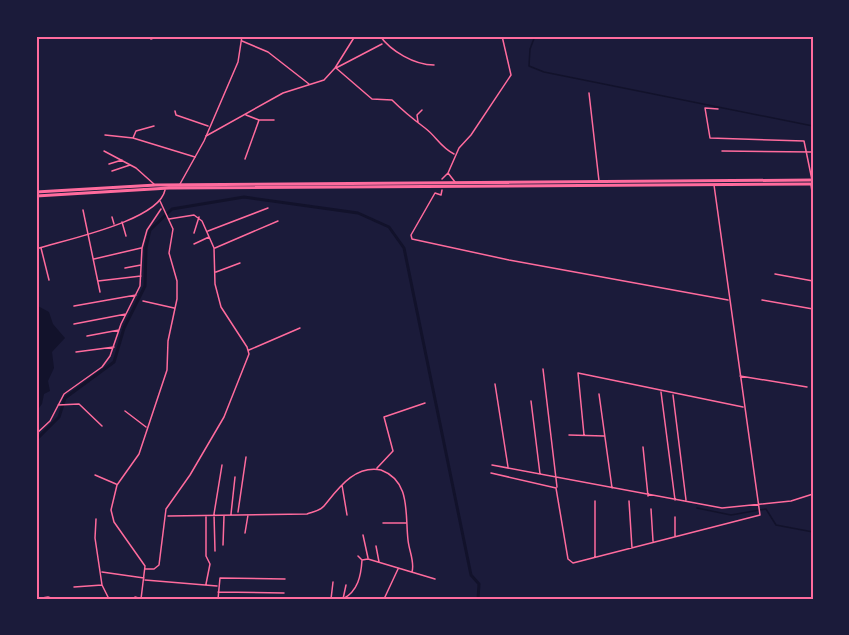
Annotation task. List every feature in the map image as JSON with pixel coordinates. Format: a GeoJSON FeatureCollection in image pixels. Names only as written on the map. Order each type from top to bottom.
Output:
{"type":"FeatureCollection","features":[{"type":"Feature","properties":{"kind":"highway"},"geometry":{"type":"LineString","coordinates":[[36,194],[156,185],[812,182]]}},
{"type":"Feature","properties":{"kind":"highway"},"geometry":{"type":"LineString","coordinates":[[36,194],[165,188],[812,182]]}},
{"type":"Feature","properties":{"kind":"street"},"geometry":{"type":"LineString","coordinates":[[149,36],[151,39],[158,36]]}},
{"type":"Feature","properties":{"kind":"street"},"geometry":{"type":"LineString","coordinates":[[180,185],[206,136],[208,126],[238,62],[242,36]]}},
{"type":"Feature","properties":{"kind":"street"},"geometry":{"type":"LineString","coordinates":[[206,136],[283,93],[324,80],[335,68],[355,36]]}},
{"type":"Feature","properties":{"kind":"street"},"geometry":{"type":"LineString","coordinates":[[380,36],[384,44],[401,54],[434,65]]}},
{"type":"Feature","properties":{"kind":"street"},"geometry":{"type":"LineString","coordinates":[[442,179],[448,173],[455,154],[510,79],[511,71],[502,36]]}},
{"type":"Feature","properties":{"kind":"street"},"geometry":{"type":"LineString","coordinates":[[242,41],[268,52],[310,84]]}},
{"type":"Feature","properties":{"kind":"street"},"geometry":{"type":"LineString","coordinates":[[335,68],[384,44]]}},
{"type":"Feature","properties":{"kind":"street"},"geometry":{"type":"LineString","coordinates":[[335,68],[372,99],[392,100],[428,130],[445,149],[455,154]]}},
{"type":"Feature","properties":{"kind":"street"},"geometry":{"type":"LineString","coordinates":[[589,93],[599,182]]}},
{"type":"Feature","properties":{"kind":"street"},"geometry":{"type":"LineString","coordinates":[[718,109],[705,108],[710,138],[806,142],[813,199]]}},
{"type":"Feature","properties":{"kind":"street"},"geometry":{"type":"LineString","coordinates":[[418,124],[417,115],[422,110]]}},
{"type":"Feature","properties":{"kind":"street"},"geometry":{"type":"LineString","coordinates":[[175,111],[176,115],[208,126]]}},
{"type":"Feature","properties":{"kind":"street"},"geometry":{"type":"LineString","coordinates":[[245,114],[259,120],[274,120]]}},
{"type":"Feature","properties":{"kind":"street"},"geometry":{"type":"LineString","coordinates":[[245,159],[259,120]]}},
{"type":"Feature","properties":{"kind":"street"},"geometry":{"type":"LineString","coordinates":[[134,138],[136,132],[153,126]]}},
{"type":"Feature","properties":{"kind":"street"},"geometry":{"type":"LineString","coordinates":[[105,135],[134,138],[196,157]]}},
{"type":"Feature","properties":{"kind":"street"},"geometry":{"type":"LineString","coordinates":[[104,151],[131,165],[156,185]]}},
{"type":"Feature","properties":{"kind":"street"},"geometry":{"type":"LineString","coordinates":[[722,151],[813,152]]}},
{"type":"Feature","properties":{"kind":"street"},"geometry":{"type":"LineString","coordinates":[[109,164],[122,160]]}},
{"type":"Feature","properties":{"kind":"street"},"geometry":{"type":"LineString","coordinates":[[112,171],[131,165]]}},
{"type":"Feature","properties":{"kind":"street"},"geometry":{"type":"LineString","coordinates":[[448,173],[456,183]]}},
{"type":"Feature","properties":{"kind":"street"},"geometry":{"type":"LineString","coordinates":[[543,369],[557,478],[556,488],[568,559],[573,563],[758,517],[760,509],[714,184]]}},
{"type":"Feature","properties":{"kind":"street"},"geometry":{"type":"LineString","coordinates":[[434,187],[435,193],[418,220],[411,235],[412,239],[509,260],[729,301]]}},
{"type":"Feature","properties":{"kind":"street"},"geometry":{"type":"LineString","coordinates":[[135,597],[141,599],[145,569],[112,518],[112,501],[117,485],[137,458],[165,381],[177,281],[169,253],[173,231],[160,201],[165,188]]}},
{"type":"Feature","properties":{"kind":"street"},"geometry":{"type":"LineString","coordinates":[[435,193],[439,195],[442,190]]}},
{"type":"Feature","properties":{"kind":"street"},"geometry":{"type":"LineString","coordinates":[[39,248],[115,225],[160,201]]}},
{"type":"Feature","properties":{"kind":"street"},"geometry":{"type":"LineString","coordinates":[[36,434],[50,422],[57,405],[67,391],[102,367],[115,347],[119,330],[137,294],[141,276],[142,248],[148,227],[162,207]]}},
{"type":"Feature","properties":{"kind":"street"},"geometry":{"type":"LineString","coordinates":[[207,231],[268,208]]}},
{"type":"Feature","properties":{"kind":"street"},"geometry":{"type":"LineString","coordinates":[[83,210],[100,292]]}},
{"type":"Feature","properties":{"kind":"street"},"geometry":{"type":"LineString","coordinates":[[145,569],[154,569],[159,565],[168,506],[190,475],[224,417],[248,359],[248,350],[221,307],[216,294],[214,248],[207,231],[199,217],[188,214],[168,217]]}},
{"type":"Feature","properties":{"kind":"street"},"geometry":{"type":"LineString","coordinates":[[112,217],[115,225]]}},
{"type":"Feature","properties":{"kind":"street"},"geometry":{"type":"LineString","coordinates":[[194,233],[199,217]]}},
{"type":"Feature","properties":{"kind":"street"},"geometry":{"type":"LineString","coordinates":[[214,248],[278,221]]}},
{"type":"Feature","properties":{"kind":"street"},"geometry":{"type":"LineString","coordinates":[[122,222],[126,236]]}},
{"type":"Feature","properties":{"kind":"street"},"geometry":{"type":"LineString","coordinates":[[194,244],[209,237]]}},
{"type":"Feature","properties":{"kind":"street"},"geometry":{"type":"LineString","coordinates":[[38,244],[49,280]]}},
{"type":"Feature","properties":{"kind":"street"},"geometry":{"type":"LineString","coordinates":[[93,259],[142,248]]}},
{"type":"Feature","properties":{"kind":"street"},"geometry":{"type":"LineString","coordinates":[[215,273],[240,263]]}},
{"type":"Feature","properties":{"kind":"street"},"geometry":{"type":"LineString","coordinates":[[125,268],[142,265]]}},
{"type":"Feature","properties":{"kind":"street"},"geometry":{"type":"LineString","coordinates":[[775,274],[813,281]]}},
{"type":"Feature","properties":{"kind":"street"},"geometry":{"type":"LineString","coordinates":[[98,281],[141,276]]}},
{"type":"Feature","properties":{"kind":"street"},"geometry":{"type":"LineString","coordinates":[[74,306],[137,294]]}},
{"type":"Feature","properties":{"kind":"street"},"geometry":{"type":"LineString","coordinates":[[762,300],[813,309]]}},
{"type":"Feature","properties":{"kind":"street"},"geometry":{"type":"LineString","coordinates":[[143,301],[174,308]]}},
{"type":"Feature","properties":{"kind":"street"},"geometry":{"type":"LineString","coordinates":[[74,324],[126,314]]}},
{"type":"Feature","properties":{"kind":"street"},"geometry":{"type":"LineString","coordinates":[[248,350],[300,328]]}},
{"type":"Feature","properties":{"kind":"street"},"geometry":{"type":"LineString","coordinates":[[87,336],[119,330]]}},
{"type":"Feature","properties":{"kind":"street"},"geometry":{"type":"LineString","coordinates":[[76,352],[115,347]]}},
{"type":"Feature","properties":{"kind":"street"},"geometry":{"type":"LineString","coordinates":[[584,435],[578,373],[744,407]]}},
{"type":"Feature","properties":{"kind":"street"},"geometry":{"type":"LineString","coordinates":[[740,376],[807,387]]}},
{"type":"Feature","properties":{"kind":"street"},"geometry":{"type":"LineString","coordinates":[[495,384],[508,468]]}},
{"type":"Feature","properties":{"kind":"street"},"geometry":{"type":"LineString","coordinates":[[661,391],[675,500]]}},
{"type":"Feature","properties":{"kind":"street"},"geometry":{"type":"LineString","coordinates":[[599,394],[612,489]]}},
{"type":"Feature","properties":{"kind":"street"},"geometry":{"type":"LineString","coordinates":[[674,394],[686,501]]}},
{"type":"Feature","properties":{"kind":"street"},"geometry":{"type":"LineString","coordinates":[[531,401],[540,475]]}},
{"type":"Feature","properties":{"kind":"street"},"geometry":{"type":"LineString","coordinates":[[167,516],[307,514],[323,507],[341,485],[354,475],[376,469],[393,451],[383,419],[424,403]]}},
{"type":"Feature","properties":{"kind":"street"},"geometry":{"type":"LineString","coordinates":[[57,405],[79,404],[102,426]]}},
{"type":"Feature","properties":{"kind":"street"},"geometry":{"type":"LineString","coordinates":[[125,411],[147,428]]}},
{"type":"Feature","properties":{"kind":"street"},"geometry":{"type":"LineString","coordinates":[[568,435],[605,436]]}},
{"type":"Feature","properties":{"kind":"street"},"geometry":{"type":"LineString","coordinates":[[643,447],[648,496]]}},
{"type":"Feature","properties":{"kind":"street"},"geometry":{"type":"LineString","coordinates":[[238,514],[246,457]]}},
{"type":"Feature","properties":{"kind":"street"},"geometry":{"type":"LineString","coordinates":[[215,551],[214,514],[222,465]]}},
{"type":"Feature","properties":{"kind":"street"},"geometry":{"type":"LineString","coordinates":[[492,465],[648,496],[728,508],[791,501],[813,494]]}},
{"type":"Feature","properties":{"kind":"street"},"geometry":{"type":"LineString","coordinates":[[376,469],[385,472],[400,484],[405,500],[412,572]]}},
{"type":"Feature","properties":{"kind":"street"},"geometry":{"type":"LineString","coordinates":[[491,473],[556,488]]}},
{"type":"Feature","properties":{"kind":"street"},"geometry":{"type":"LineString","coordinates":[[95,475],[117,485]]}},
{"type":"Feature","properties":{"kind":"street"},"geometry":{"type":"LineString","coordinates":[[231,514],[235,477]]}},
{"type":"Feature","properties":{"kind":"street"},"geometry":{"type":"LineString","coordinates":[[341,485],[347,515]]}},
{"type":"Feature","properties":{"kind":"street"},"geometry":{"type":"LineString","coordinates":[[595,501],[595,557]]}},
{"type":"Feature","properties":{"kind":"street"},"geometry":{"type":"LineString","coordinates":[[629,501],[632,548]]}},
{"type":"Feature","properties":{"kind":"street"},"geometry":{"type":"LineString","coordinates":[[651,509],[653,542]]}},
{"type":"Feature","properties":{"kind":"street"},"geometry":{"type":"LineString","coordinates":[[206,514],[206,556],[210,564],[206,585]]}},
{"type":"Feature","properties":{"kind":"street"},"geometry":{"type":"LineString","coordinates":[[223,545],[224,514]]}},
{"type":"Feature","properties":{"kind":"street"},"geometry":{"type":"LineString","coordinates":[[245,533],[248,514]]}},
{"type":"Feature","properties":{"kind":"street"},"geometry":{"type":"LineString","coordinates":[[675,517],[675,536]]}},
{"type":"Feature","properties":{"kind":"street"},"geometry":{"type":"LineString","coordinates":[[96,519],[95,538],[102,585],[109,599]]}},
{"type":"Feature","properties":{"kind":"street"},"geometry":{"type":"LineString","coordinates":[[382,523],[407,523]]}},
{"type":"Feature","properties":{"kind":"street"},"geometry":{"type":"LineString","coordinates":[[363,535],[368,559]]}},
{"type":"Feature","properties":{"kind":"street"},"geometry":{"type":"LineString","coordinates":[[375,546],[379,562]]}},
{"type":"Feature","properties":{"kind":"street"},"geometry":{"type":"LineString","coordinates":[[358,556],[362,560]]}},
{"type":"Feature","properties":{"kind":"street"},"geometry":{"type":"LineString","coordinates":[[362,560],[368,559],[435,579]]}},
{"type":"Feature","properties":{"kind":"street"},"geometry":{"type":"LineString","coordinates":[[343,599],[356,588],[362,560]]}},
{"type":"Feature","properties":{"kind":"street"},"geometry":{"type":"LineString","coordinates":[[384,599],[399,569]]}},
{"type":"Feature","properties":{"kind":"street"},"geometry":{"type":"LineString","coordinates":[[101,572],[217,586]]}},
{"type":"Feature","properties":{"kind":"street"},"geometry":{"type":"LineString","coordinates":[[218,599],[217,586],[220,578],[285,579]]}},
{"type":"Feature","properties":{"kind":"street"},"geometry":{"type":"LineString","coordinates":[[331,599],[333,582]]}},
{"type":"Feature","properties":{"kind":"street"},"geometry":{"type":"LineString","coordinates":[[74,587],[102,585]]}},
{"type":"Feature","properties":{"kind":"street"},"geometry":{"type":"LineString","coordinates":[[343,599],[346,585]]}},
{"type":"Feature","properties":{"kind":"street"},"geometry":{"type":"LineString","coordinates":[[218,592],[284,593]]}},
{"type":"Feature","properties":{"kind":"street"},"geometry":{"type":"LineString","coordinates":[[36,599],[48,597],[54,599]]}},
{"type":"Feature","properties":{"kind":"shaded area"},"geometry":{"type":"Polygon","coordinates":[[[36,305],[49,312],[53,324],[65,338],[52,352],[54,368],[48,381],[50,391],[44,394],[42,404],[36,412],[36,305]]]}},
{"type":"Feature","properties":{"kind":"waterway"},"geometry":{"type":"LineString","coordinates":[[535,36],[530,49],[529,66],[544,72],[813,126]]}},
{"type":"Feature","properties":{"kind":"waterway"},"geometry":{"type":"LineString","coordinates":[[36,440],[59,417],[65,398],[114,362],[124,328],[145,286],[146,248],[150,230],[172,209],[244,197],[358,213],[389,227],[404,248],[471,575],[479,584],[478,599]]}},
{"type":"Feature","properties":{"kind":"waterway"},"geometry":{"type":"LineString","coordinates":[[697,508],[731,515],[766,509],[776,525],[813,532]]}}]}
